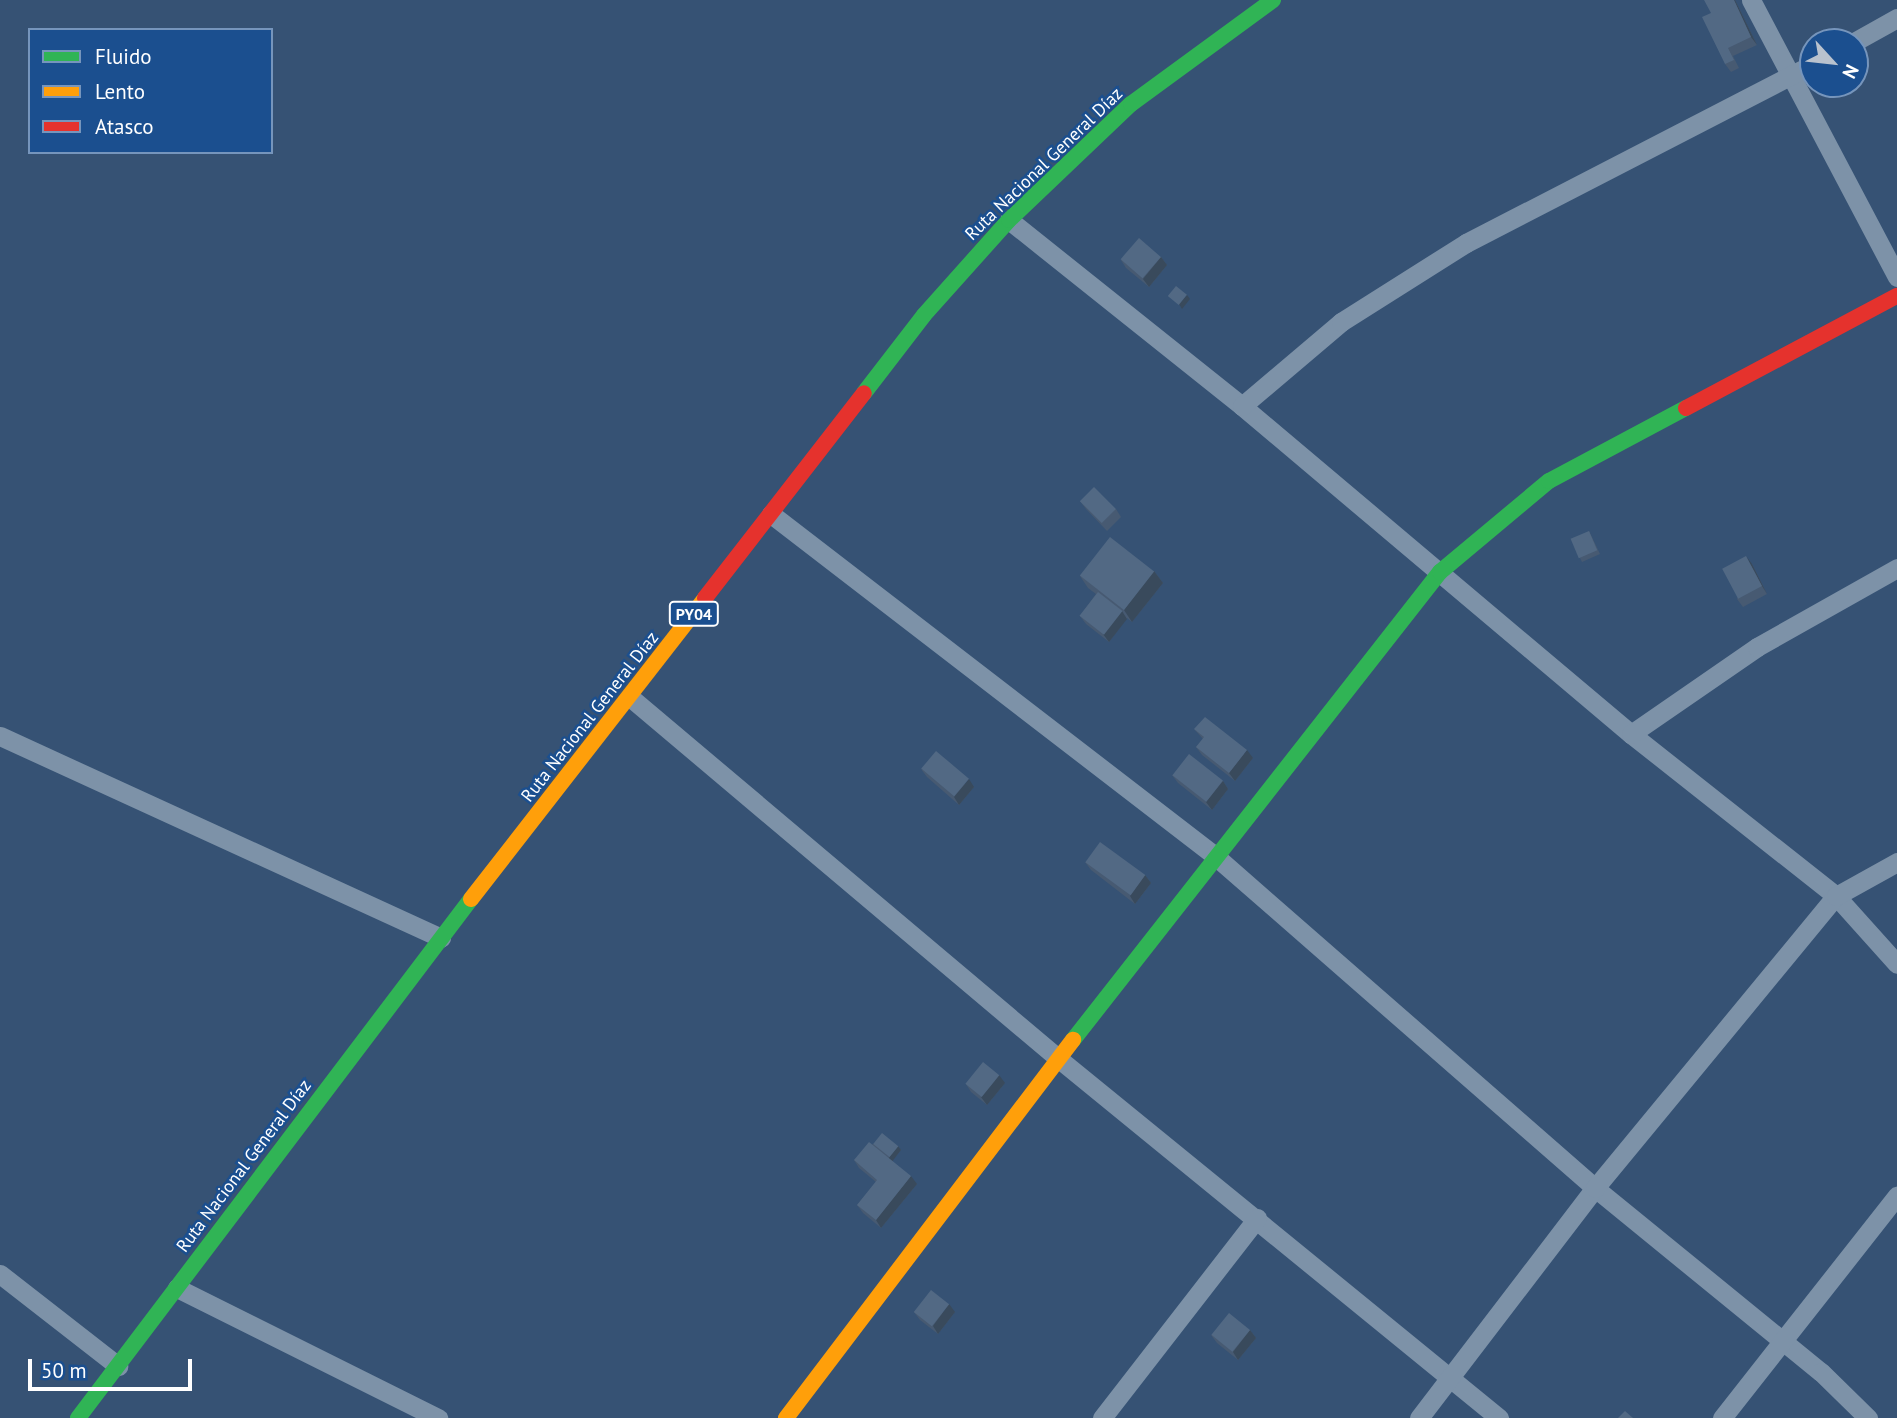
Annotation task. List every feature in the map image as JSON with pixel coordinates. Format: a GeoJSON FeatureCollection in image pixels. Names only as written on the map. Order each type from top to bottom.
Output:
{"type":"FeatureCollection","features":[{"type":"Feature","properties":{"kind":"main road","name":"Ruta Nacional General Díaz"},"geometry":{"type":"LineString","coordinates":[[78,1418],[441,938],[631,698],[924,315],[1009,220],[1131,104],[1273,0]]}},
{"type":"Feature","properties":{"kind":"main road"},"geometry":{"type":"LineString","coordinates":[[786,1418],[1214,855],[1440,572],[1549,481],[1897,296]]}},
{"type":"Feature","properties":{"kind":"street"},"geometry":{"type":"LineString","coordinates":[[1751,0],[1897,277]]}},
{"type":"Feature","properties":{"kind":"street"},"geometry":{"type":"LineString","coordinates":[[1869,34],[1897,19]]}},
{"type":"Feature","properties":{"kind":"street"},"geometry":{"type":"LineString","coordinates":[[1242,406],[1341,322],[1466,243],[1799,71]]}},
{"type":"Feature","properties":{"kind":"street"},"geometry":{"type":"LineString","coordinates":[[1009,220],[1242,406],[1631,734],[1836,896],[1897,964]]}},
{"type":"Feature","properties":{"kind":"street"},"geometry":{"type":"LineString","coordinates":[[771,513],[1214,855],[1595,1188],[1780,1339],[1868,1418]]}},
{"type":"Feature","properties":{"kind":"street"},"geometry":{"type":"LineString","coordinates":[[1631,734],[1757,647],[1897,568]]}},
{"type":"Feature","properties":{"kind":"street"},"geometry":{"type":"LineString","coordinates":[[631,698],[1059,1059],[1257,1218],[1449,1380],[1499,1418]]}},
{"type":"Feature","properties":{"kind":"street"},"geometry":{"type":"LineString","coordinates":[[0,736],[441,938]]}},
{"type":"Feature","properties":{"kind":"street"},"geometry":{"type":"LineString","coordinates":[[1419,1418],[1595,1188],[1836,896],[1897,862]]}},
{"type":"Feature","properties":{"kind":"street"},"geometry":{"type":"LineString","coordinates":[[1723,1418],[1780,1339],[1897,1196]]}},
{"type":"Feature","properties":{"kind":"street"},"geometry":{"type":"LineString","coordinates":[[1102,1418],[1257,1218]]}},
{"type":"Feature","properties":{"kind":"street"},"geometry":{"type":"LineString","coordinates":[[0,1274],[118,1366]]}},
{"type":"Feature","properties":{"kind":"street"},"geometry":{"type":"LineString","coordinates":[[177,1288],[438,1418]]}},
{"type":"Feature","properties":{"kind":"building"},"geometry":{"type":"Polygon","coordinates":[[[1704,0],[1734,0],[1751,37],[1728,48],[1734,60],[1725,64],[1702,17],[1711,13],[1704,0]]]}},
{"type":"Feature","properties":{"kind":"building"},"geometry":{"type":"Polygon","coordinates":[[[1139,238],[1161,257],[1143,278],[1121,259],[1139,238]]]}},
{"type":"Feature","properties":{"kind":"building"},"geometry":{"type":"Polygon","coordinates":[[[1176,286],[1187,295],[1179,305],[1168,296],[1176,286]]]}},
{"type":"Feature","properties":{"kind":"building"},"geometry":{"type":"Polygon","coordinates":[[[1094,487],[1116,509],[1102,523],[1080,501],[1094,487]]]}},
{"type":"Feature","properties":{"kind":"building"},"geometry":{"type":"Polygon","coordinates":[[[1589,531],[1597,550],[1579,558],[1571,539],[1589,531]]]}},
{"type":"Feature","properties":{"kind":"building"},"geometry":{"type":"Polygon","coordinates":[[[1110,537],[1154,571],[1124,610],[1080,576],[1110,537]]]}},
{"type":"Feature","properties":{"kind":"building"},"geometry":{"type":"Polygon","coordinates":[[[1746,556],[1762,586],[1738,599],[1722,569],[1746,556]]]}},
{"type":"Feature","properties":{"kind":"building"},"geometry":{"type":"Polygon","coordinates":[[[1098,592],[1122,611],[1104,635],[1080,616],[1098,592]]]}},
{"type":"Feature","properties":{"kind":"building"},"geometry":{"type":"Polygon","coordinates":[[[1205,717],[1247,750],[1229,773],[1196,747],[1204,737],[1194,729],[1205,717]]]}},
{"type":"Feature","properties":{"kind":"building"},"geometry":{"type":"Polygon","coordinates":[[[936,751],[969,779],[954,796],[921,769],[936,751]]]}},
{"type":"Feature","properties":{"kind":"building"},"geometry":{"type":"Polygon","coordinates":[[[1189,754],[1223,780],[1206,802],[1172,775],[1189,754]]]}},
{"type":"Feature","properties":{"kind":"building"},"geometry":{"type":"Polygon","coordinates":[[[1100,842],[1145,875],[1131,895],[1085,862],[1100,842]]]}},
{"type":"Feature","properties":{"kind":"building"},"geometry":{"type":"Polygon","coordinates":[[[983,1062],[999,1075],[982,1097],[965,1084],[983,1062]]]}},
{"type":"Feature","properties":{"kind":"building"},"geometry":{"type":"Polygon","coordinates":[[[882,1133],[898,1146],[890,1157],[873,1144],[882,1133]]]}},
{"type":"Feature","properties":{"kind":"building"},"geometry":{"type":"Polygon","coordinates":[[[869,1142],[911,1176],[876,1220],[857,1205],[877,1180],[854,1160],[869,1142]]]}},
{"type":"Feature","properties":{"kind":"building"},"geometry":{"type":"Polygon","coordinates":[[[931,1290],[949,1304],[932,1326],[914,1312],[931,1290]]]}},
{"type":"Feature","properties":{"kind":"building"},"geometry":{"type":"Polygon","coordinates":[[[1229,1313],[1250,1330],[1232,1352],[1211,1335],[1229,1313]]]}},
{"type":"Feature","properties":{"kind":"building"},"geometry":{"type":"Polygon","coordinates":[[[1625,1411],[1633,1418],[1618,1418],[1625,1411]]]}},
{"type":"Feature","properties":{"kind":"traffic: fast"},"geometry":{"type":"LineString","coordinates":[[864,393],[924,315],[1009,220],[1131,104],[1273,0]]}},
{"type":"Feature","properties":{"kind":"traffic: fast"},"geometry":{"type":"LineString","coordinates":[[1073,1040],[1440,572],[1549,481],[1686,408]]}},
{"type":"Feature","properties":{"kind":"traffic: fast"},"geometry":{"type":"LineString","coordinates":[[78,1418],[471,899]]}},
{"type":"Feature","properties":{"kind":"traffic: slow"},"geometry":{"type":"LineString","coordinates":[[471,899],[705,598]]}},
{"type":"Feature","properties":{"kind":"traffic: slow"},"geometry":{"type":"LineString","coordinates":[[786,1418],[1073,1040]]}},
{"type":"Feature","properties":{"kind":"traffic: jam"},"geometry":{"type":"LineString","coordinates":[[1686,408],[1897,296]]}},
{"type":"Feature","properties":{"kind":"traffic: jam"},"geometry":{"type":"LineString","coordinates":[[705,598],[864,393]]}}]}
